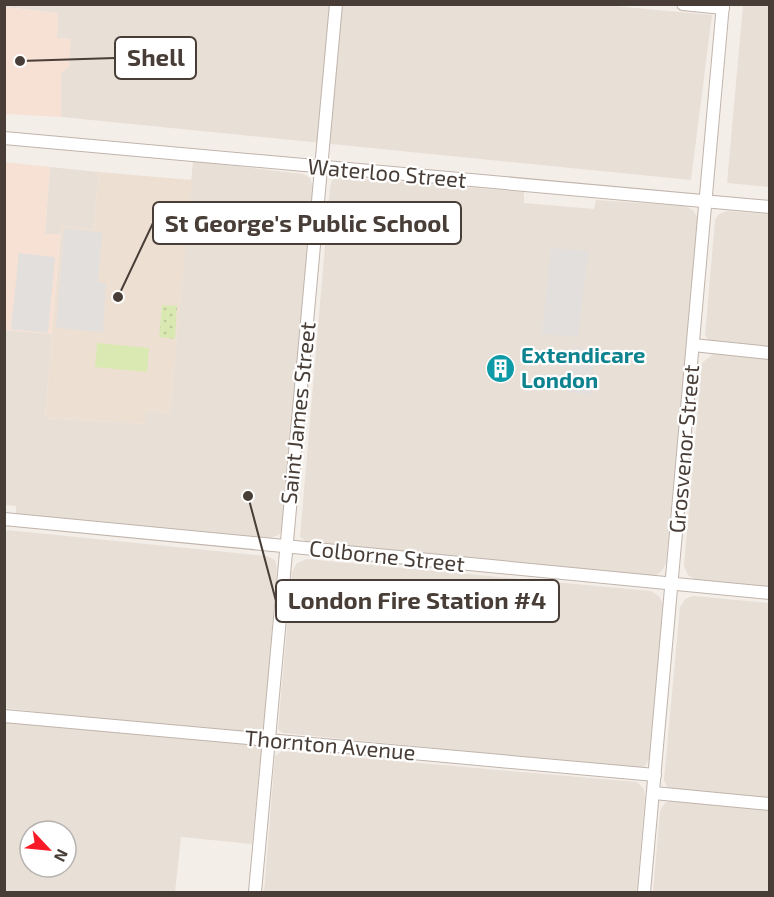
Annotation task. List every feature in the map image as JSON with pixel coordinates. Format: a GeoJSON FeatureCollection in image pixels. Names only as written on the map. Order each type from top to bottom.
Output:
{"type":"FeatureCollection","features":[{"type":"Feature","properties":{"kind":"street","name":"Saint James Street"},"geometry":{"type":"LineString","coordinates":[[255,892],[336,4]]}},
{"type":"Feature","properties":{"kind":"street"},"geometry":{"type":"LineString","coordinates":[[682,4],[723,6]]}},
{"type":"Feature","properties":{"kind":"street","name":"Grosvenor Street"},"geometry":{"type":"LineString","coordinates":[[645,892],[723,6]]}},
{"type":"Feature","properties":{"kind":"street","name":"Waterloo Street"},"geometry":{"type":"LineString","coordinates":[[4,138],[770,207]]}},
{"type":"Feature","properties":{"kind":"street"},"geometry":{"type":"LineString","coordinates":[[693,345],[770,353]]}},
{"type":"Feature","properties":{"kind":"street","name":"Colborne Street"},"geometry":{"type":"LineString","coordinates":[[4,519],[770,593]]}},
{"type":"Feature","properties":{"kind":"street","name":"Thornton Avenue"},"geometry":{"type":"LineString","coordinates":[[4,716],[655,775]]}},
{"type":"Feature","properties":{"kind":"street"},"geometry":{"type":"LineString","coordinates":[[654,793],[770,804]]}},
{"type":"Feature","properties":{"kind":"shaded area"},"geometry":{"type":"Polygon","coordinates":[[[5,4],[593,4],[712,15],[691,180],[61,117],[61,73],[71,39],[57,38],[58,13],[5,7],[5,4]]]}},
{"type":"Feature","properties":{"kind":"shaded area"},"geometry":{"type":"Polygon","coordinates":[[[743,5],[769,5],[769,187],[727,183],[743,5]]]}},
{"type":"Feature","properties":{"kind":"shaded area"},"geometry":{"type":"Polygon","coordinates":[[[4,7],[58,13],[57,38],[71,39],[69,67],[61,73],[61,117],[5,114],[4,7]]]}},
{"type":"Feature","properties":{"kind":"shaded area"},"geometry":{"type":"Polygon","coordinates":[[[193,161],[303,174],[310,178],[313,187],[283,526],[279,535],[270,538],[16,514],[16,506],[5,505],[4,330],[52,334],[45,418],[145,424],[145,411],[170,413],[193,161]]]}},
{"type":"Feature","properties":{"kind":"shaded area"},"geometry":{"type":"Polygon","coordinates":[[[4,162],[50,167],[45,234],[60,234],[52,334],[5,330],[4,162]]]}},
{"type":"Feature","properties":{"kind":"shaded area"},"geometry":{"type":"Polygon","coordinates":[[[50,167],[99,172],[93,230],[62,226],[60,234],[45,234],[50,167]]]}},
{"type":"Feature","properties":{"kind":"shaded area"},"geometry":{"type":"Polygon","coordinates":[[[99,172],[192,180],[170,413],[146,411],[145,424],[45,418],[61,226],[93,230],[99,172]]]}},
{"type":"Feature","properties":{"kind":"shaded area"},"geometry":{"type":"Polygon","coordinates":[[[339,177],[524,192],[524,203],[594,209],[596,200],[686,206],[694,211],[698,219],[666,563],[662,571],[655,576],[310,544],[300,537],[330,187],[332,180],[339,177]]]}},
{"type":"Feature","properties":{"kind":"shaded area"},"geometry":{"type":"Polygon","coordinates":[[[727,211],[769,214],[769,348],[709,341],[705,335],[715,220],[719,214],[727,211]]]}},
{"type":"Feature","properties":{"kind":"shaded area"},"geometry":{"type":"Polygon","coordinates":[[[64,229],[102,232],[98,282],[106,283],[103,332],[56,328],[64,229]]]}},
{"type":"Feature","properties":{"kind":"shaded area"},"geometry":{"type":"Polygon","coordinates":[[[551,248],[588,251],[578,337],[542,334],[551,248]]]}},
{"type":"Feature","properties":{"kind":"shaded area"},"geometry":{"type":"Polygon","coordinates":[[[19,253],[55,257],[48,333],[11,329],[19,253]]]}},
{"type":"Feature","properties":{"kind":"shaded area"},"geometry":{"type":"Polygon","coordinates":[[[573,347],[595,350],[591,395],[568,392],[573,347]]]}},
{"type":"Feature","properties":{"kind":"shaded area"},"geometry":{"type":"Polygon","coordinates":[[[713,354],[769,359],[769,587],[696,580],[688,575],[684,566],[702,363],[713,354]]]}},
{"type":"Feature","properties":{"kind":"shaded area"},"geometry":{"type":"Polygon","coordinates":[[[7,530],[266,556],[275,560],[277,568],[264,728],[254,734],[46,716],[46,713],[5,708],[4,540],[7,530]]]}},
{"type":"Feature","properties":{"kind":"shaded area"},"geometry":{"type":"Polygon","coordinates":[[[307,559],[651,591],[659,596],[663,604],[649,759],[645,766],[638,768],[283,733],[278,729],[292,572],[297,563],[307,559]]]}},
{"type":"Feature","properties":{"kind":"shaded area"},"geometry":{"type":"Polygon","coordinates":[[[693,596],[769,603],[769,798],[673,789],[667,787],[664,780],[680,607],[685,599],[693,596]]]}},
{"type":"Feature","properties":{"kind":"shaded area"},"geometry":{"type":"Polygon","coordinates":[[[4,722],[259,746],[261,751],[252,844],[181,837],[175,892],[5,892],[4,722]]]}},
{"type":"Feature","properties":{"kind":"shaded area"},"geometry":{"type":"Polygon","coordinates":[[[282,751],[637,782],[644,789],[645,797],[637,892],[264,892],[275,756],[282,751]]]}},
{"type":"Feature","properties":{"kind":"shaded area"},"geometry":{"type":"Polygon","coordinates":[[[672,800],[769,809],[769,892],[653,892],[660,811],[665,803],[672,800]]]}},
{"type":"Feature","properties":{"kind":"green space"},"geometry":{"type":"Polygon","coordinates":[[[162,305],[177,306],[175,339],[159,337],[162,305]]]}},
{"type":"Feature","properties":{"kind":"green space"},"geometry":{"type":"Polygon","coordinates":[[[97,343],[149,348],[147,372],[95,367],[97,343]]]}},
{"type":"Feature","properties":{"kind":"place","name":"Shell"},"geometry":{"type":"Point","coordinates":[20,61]}},
{"type":"Feature","properties":{"kind":"place","name":"St George's Public School"},"geometry":{"type":"Point","coordinates":[118,297]}},
{"type":"Feature","properties":{"kind":"place","name":"Extendicare London"},"geometry":{"type":"Point","coordinates":[500,368]}},
{"type":"Feature","properties":{"kind":"place","name":"London Fire Station #4"},"geometry":{"type":"Point","coordinates":[248,496]}}]}
